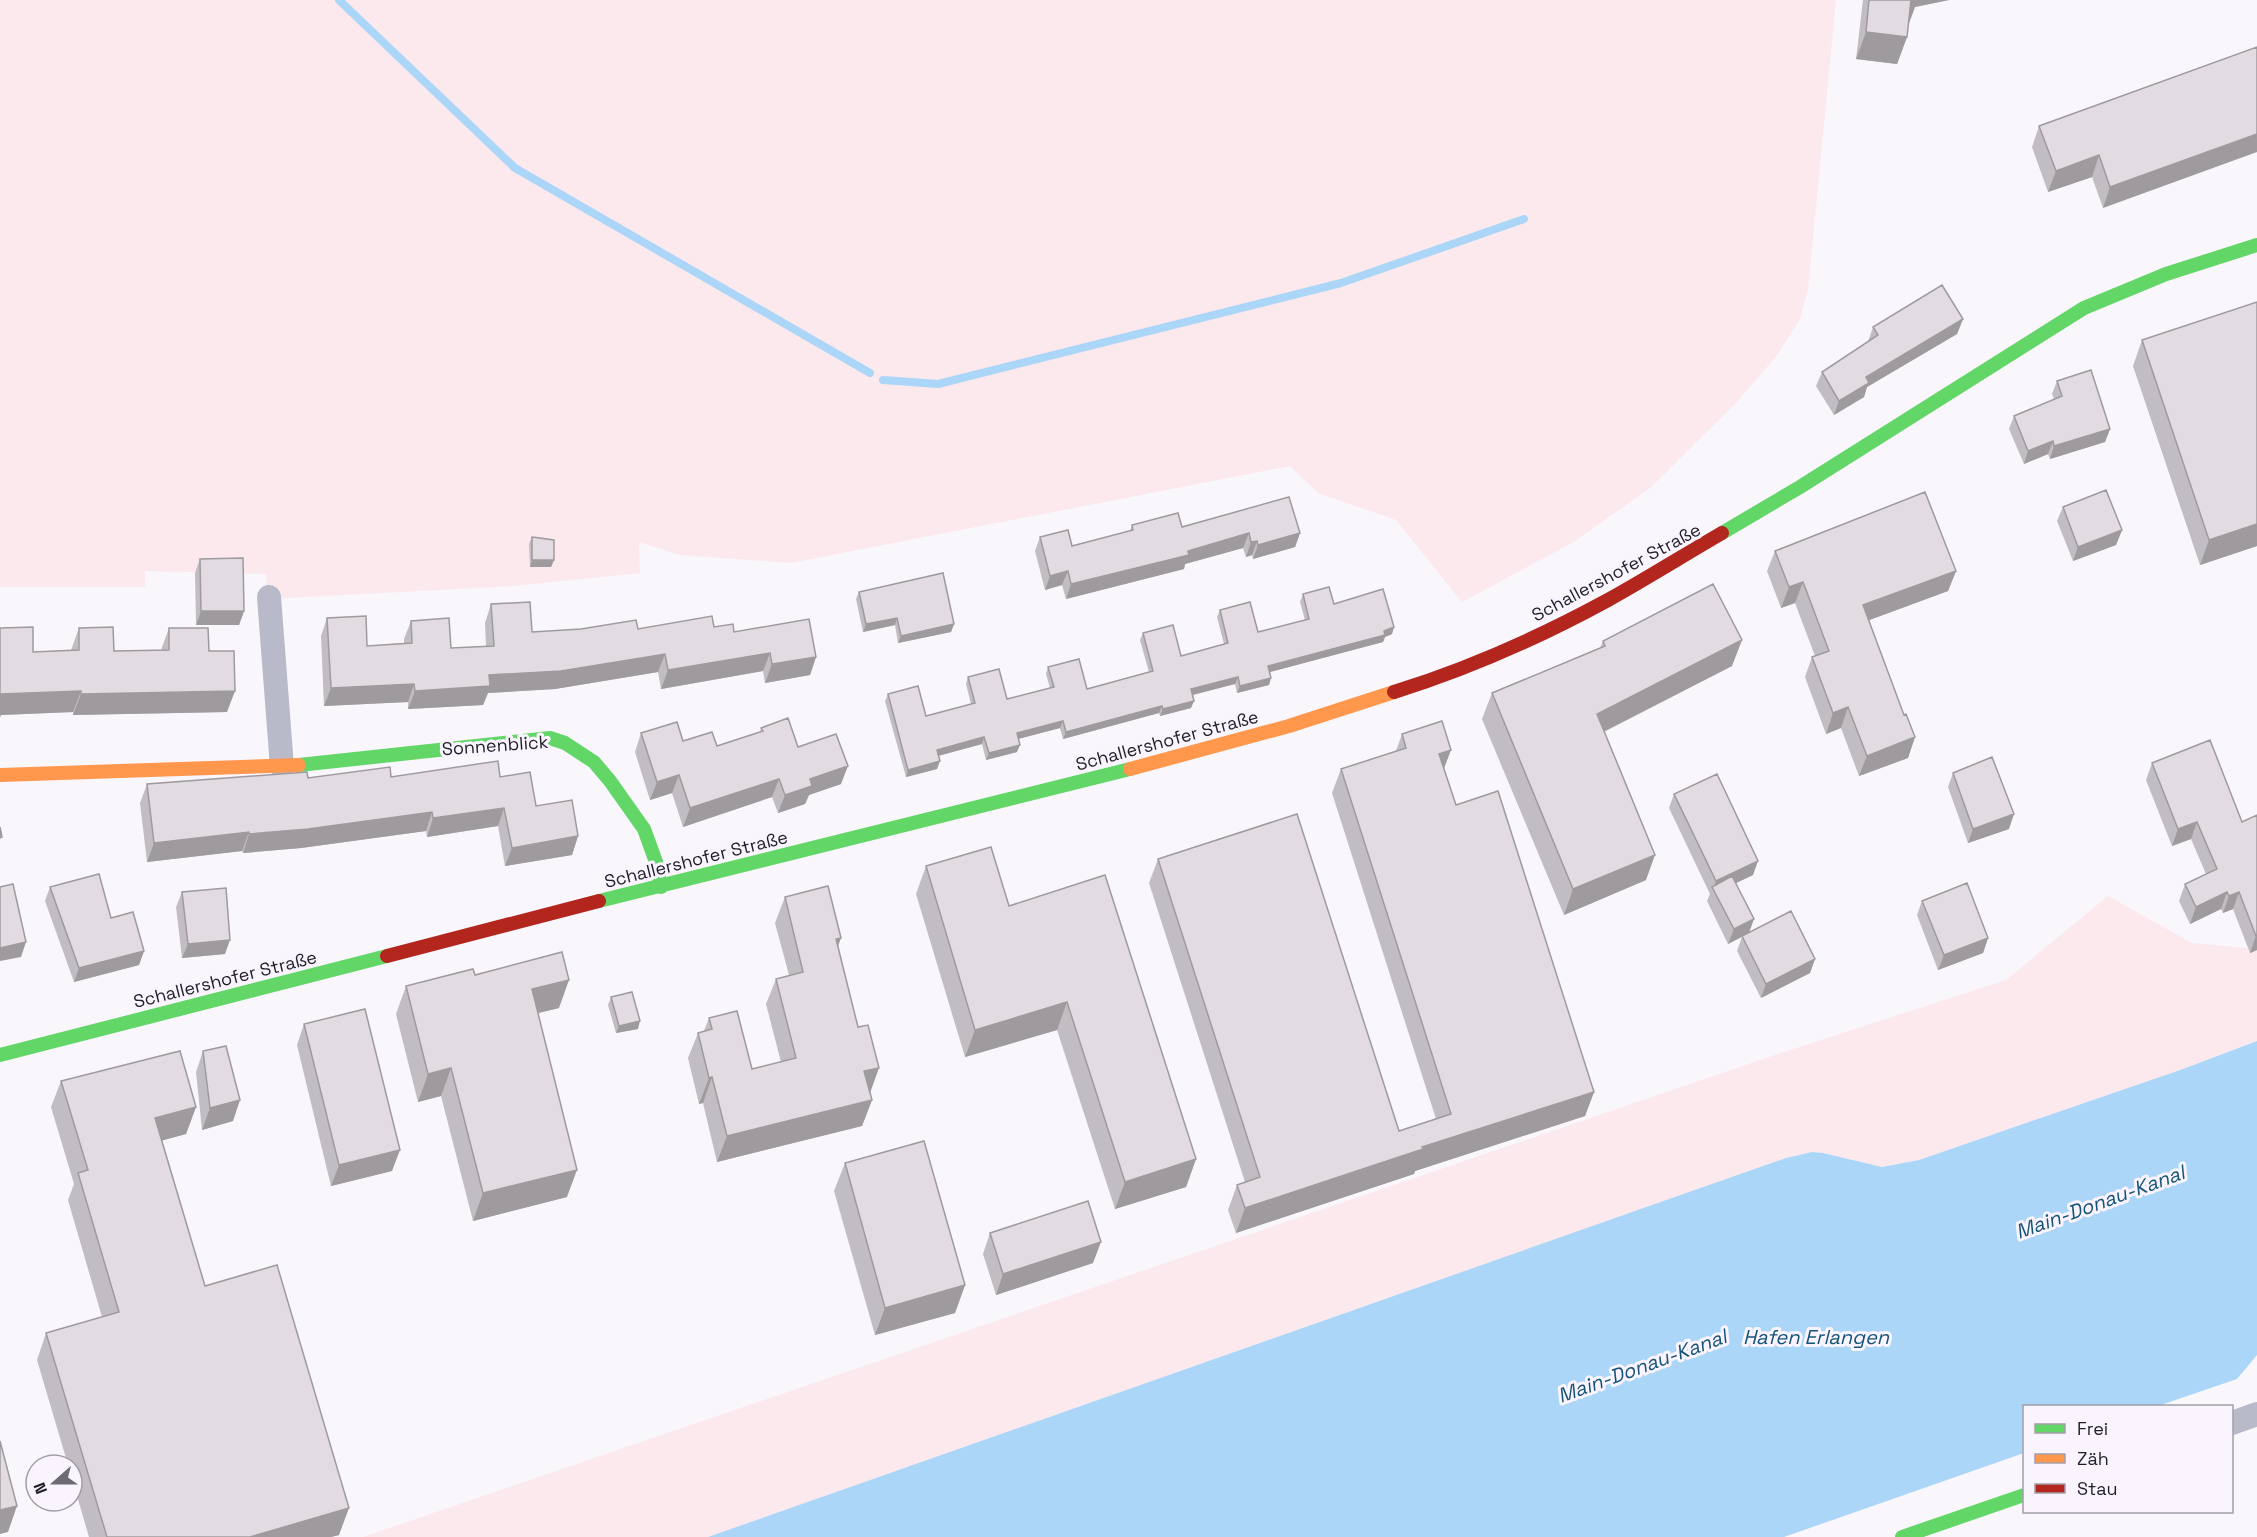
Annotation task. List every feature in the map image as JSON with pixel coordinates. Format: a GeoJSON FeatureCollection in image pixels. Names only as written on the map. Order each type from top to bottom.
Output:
{"type":"FeatureCollection","features":[{"type":"Feature","properties":{"kind":"street","name":"Schallershofer Straße"},"geometry":{"type":"LineString","coordinates":[[0,1055],[1268,732],[1414,686],[1475,663],[1552,629],[1608,600],[1711,541],[2084,308],[2166,274],[2257,245]]}},
{"type":"Feature","properties":{"kind":"street"},"geometry":{"type":"LineString","coordinates":[[269,597],[282,767]]}},
{"type":"Feature","properties":{"kind":"street","name":"Sonnenblick"},"geometry":{"type":"LineString","coordinates":[[0,775],[282,767],[550,738],[565,743],[594,762],[610,781],[644,830],[656,862],[661,887]]}},
{"type":"Feature","properties":{"kind":"street"},"geometry":{"type":"LineString","coordinates":[[2233,1423],[2257,1414]]}},
{"type":"Feature","properties":{"kind":"street"},"geometry":{"type":"LineString","coordinates":[[1902,1537],[2023,1496]]}},
{"type":"Feature","properties":{"kind":"shaded area"},"geometry":{"type":"Polygon","coordinates":[[[0,0],[1836,0],[1808,289],[1800,319],[1778,354],[1734,405],[1650,488],[1572,543],[1462,602],[1396,520],[1318,493],[1290,466],[791,563],[680,555],[639,542],[640,573],[513,586],[268,599],[266,574],[145,571],[145,587],[0,587],[0,0]]]}},
{"type":"Feature","properties":{"kind":"shaded area"},"geometry":{"type":"Polygon","coordinates":[[[2108,896],[2192,943],[2257,949],[2257,1041],[2183,1069],[1919,1160],[1882,1167],[1823,1153],[1812,1152],[1786,1158],[708,1537],[363,1537],[1772,1056],[2006,980],[2108,896]]]}},
{"type":"Feature","properties":{"kind":"water","name":"Hafen Erlangen"},"geometry":{"type":"Polygon","coordinates":[[[2257,1041],[2257,1355],[2237,1379],[2161,1405],[2023,1405],[2023,1453],[1784,1537],[708,1537],[1786,1158],[1812,1152],[1823,1153],[1882,1167],[1919,1160],[2183,1069],[2257,1041]]]}},
{"type":"Feature","properties":{"kind":"building"},"geometry":{"type":"Polygon","coordinates":[[[1869,0],[1911,0],[1907,37],[1866,32],[1869,0]]]}},
{"type":"Feature","properties":{"kind":"building"},"geometry":{"type":"Polygon","coordinates":[[[2257,47],[2257,134],[2110,187],[2099,155],[2056,171],[2039,126],[2257,47]]]}},
{"type":"Feature","properties":{"kind":"building"},"geometry":{"type":"Polygon","coordinates":[[[1942,285],[1963,319],[1866,377],[1869,383],[1839,401],[1822,372],[1878,335],[1873,327],[1942,285]]]}},
{"type":"Feature","properties":{"kind":"building"},"geometry":{"type":"Polygon","coordinates":[[[2257,302],[2257,524],[2209,540],[2142,340],[2257,302]]]}},
{"type":"Feature","properties":{"kind":"building"},"geometry":{"type":"Polygon","coordinates":[[[2091,370],[2110,429],[2054,446],[2053,441],[2028,451],[2014,416],[2062,396],[2057,381],[2091,370]]]}},
{"type":"Feature","properties":{"kind":"building"},"geometry":{"type":"Polygon","coordinates":[[[2106,490],[2122,530],[2078,547],[2063,507],[2106,490]]]}},
{"type":"Feature","properties":{"kind":"building"},"geometry":{"type":"Polygon","coordinates":[[[1925,492],[1956,571],[1863,605],[1904,715],[1906,714],[1915,737],[1867,756],[1848,707],[1833,713],[1812,657],[1829,651],[1803,582],[1789,587],[1775,551],[1925,492]]]}},
{"type":"Feature","properties":{"kind":"building"},"geometry":{"type":"Polygon","coordinates":[[[1289,497],[1300,533],[1258,545],[1257,541],[1251,542],[1249,533],[1188,551],[1189,555],[1071,584],[1068,571],[1050,576],[1040,537],[1068,530],[1072,546],[1133,530],[1132,525],[1178,513],[1182,527],[1289,497]]]}},
{"type":"Feature","properties":{"kind":"building"},"geometry":{"type":"Polygon","coordinates":[[[532,537],[554,540],[554,560],[532,560],[532,537]]]}},
{"type":"Feature","properties":{"kind":"building"},"geometry":{"type":"Polygon","coordinates":[[[243,558],[244,611],[201,611],[200,559],[243,558]]]}},
{"type":"Feature","properties":{"kind":"building"},"geometry":{"type":"Polygon","coordinates":[[[943,573],[954,624],[901,636],[897,618],[866,624],[859,592],[943,573]]]}},
{"type":"Feature","properties":{"kind":"building"},"geometry":{"type":"Polygon","coordinates":[[[1713,584],[1742,640],[1597,714],[1655,855],[1573,889],[1492,693],[1605,646],[1603,641],[1713,584]]]}},
{"type":"Feature","properties":{"kind":"building"},"geometry":{"type":"Polygon","coordinates":[[[1329,587],[1334,604],[1383,589],[1394,627],[1384,631],[1385,635],[1268,666],[1271,678],[1240,686],[1238,677],[1191,689],[1194,701],[1163,709],[1162,706],[1066,732],[1063,721],[1017,733],[1020,745],[989,753],[984,737],[937,750],[940,761],[908,770],[888,694],[918,686],[926,716],[975,703],[968,677],[999,669],[1007,699],[1054,687],[1048,667],[1079,659],[1087,689],[1153,671],[1143,633],[1173,625],[1181,656],[1228,643],[1220,610],[1250,602],[1258,632],[1309,619],[1303,594],[1329,587]]]}},
{"type":"Feature","properties":{"kind":"building"},"geometry":{"type":"Polygon","coordinates":[[[530,602],[532,632],[581,629],[636,620],[638,629],[712,616],[714,627],[733,624],[734,632],[809,619],[816,657],[772,664],[770,653],[668,670],[665,654],[561,671],[489,675],[490,686],[415,691],[414,684],[331,688],[327,618],[366,616],[367,646],[412,643],[411,621],[449,618],[451,648],[494,646],[491,604],[530,602]]]}},
{"type":"Feature","properties":{"kind":"building"},"geometry":{"type":"Polygon","coordinates":[[[33,627],[33,652],[79,650],[79,628],[113,627],[114,651],[169,650],[169,628],[208,628],[209,651],[234,651],[235,691],[81,694],[81,691],[1,694],[0,713],[0,628],[33,627]]]}},
{"type":"Feature","properties":{"kind":"building"},"geometry":{"type":"Polygon","coordinates":[[[788,718],[798,747],[836,734],[848,766],[810,779],[812,786],[785,795],[779,779],[690,808],[679,775],[657,782],[641,733],[677,722],[683,741],[712,732],[717,746],[763,731],[761,728],[788,718]]]}},
{"type":"Feature","properties":{"kind":"building"},"geometry":{"type":"Polygon","coordinates":[[[1442,721],[1451,750],[1439,754],[1456,805],[1498,791],[1594,1092],[1422,1147],[1423,1149],[1245,1208],[1237,1185],[1260,1177],[1158,859],[1297,814],[1399,1131],[1451,1114],[1341,769],[1406,748],[1402,734],[1442,721]]]}},
{"type":"Feature","properties":{"kind":"building"},"geometry":{"type":"Polygon","coordinates":[[[2210,740],[2242,822],[2257,815],[2256,936],[2239,892],[2229,896],[2227,892],[2196,907],[2185,884],[2217,869],[2197,822],[2178,829],[2152,763],[2210,740]]]}},
{"type":"Feature","properties":{"kind":"building"},"geometry":{"type":"Polygon","coordinates":[[[1992,757],[2014,814],[1973,829],[1953,773],[1992,757]]]}},
{"type":"Feature","properties":{"kind":"building"},"geometry":{"type":"Polygon","coordinates":[[[498,761],[500,777],[530,772],[536,806],[572,800],[578,836],[512,848],[504,808],[433,818],[432,812],[308,829],[249,834],[249,832],[154,843],[147,784],[307,772],[308,778],[390,767],[391,777],[498,761]]]}},
{"type":"Feature","properties":{"kind":"building"},"geometry":{"type":"Polygon","coordinates":[[[1717,774],[1758,861],[1716,881],[1674,794],[1717,774]]]}},
{"type":"Feature","properties":{"kind":"building"},"geometry":{"type":"Polygon","coordinates":[[[991,847],[1009,906],[1105,875],[1196,1159],[1125,1182],[1067,1002],[975,1030],[926,866],[991,847]]]}},
{"type":"Feature","properties":{"kind":"building"},"geometry":{"type":"Polygon","coordinates":[[[99,874],[111,918],[133,912],[144,951],[79,968],[50,887],[99,874]]]}},
{"type":"Feature","properties":{"kind":"building"},"geometry":{"type":"Polygon","coordinates":[[[1732,876],[1754,919],[1734,929],[1712,887],[1732,876]]]}},
{"type":"Feature","properties":{"kind":"building"},"geometry":{"type":"Polygon","coordinates":[[[1967,883],[1988,938],[1944,955],[1922,901],[1967,883]]]}},
{"type":"Feature","properties":{"kind":"building"},"geometry":{"type":"Polygon","coordinates":[[[13,884],[26,942],[0,948],[0,887],[13,884]]]}},
{"type":"Feature","properties":{"kind":"building"},"geometry":{"type":"Polygon","coordinates":[[[828,886],[841,938],[836,939],[858,1027],[868,1025],[879,1068],[864,1071],[872,1100],[727,1136],[698,1033],[712,1029],[709,1018],[737,1011],[752,1069],[796,1058],[776,979],[803,972],[785,897],[828,886]]]}},
{"type":"Feature","properties":{"kind":"building"},"geometry":{"type":"Polygon","coordinates":[[[226,888],[230,940],[188,944],[182,892],[226,888]]]}},
{"type":"Feature","properties":{"kind":"building"},"geometry":{"type":"Polygon","coordinates":[[[1791,911],[1815,959],[1766,984],[1742,936],[1791,911]]]}},
{"type":"Feature","properties":{"kind":"building"},"geometry":{"type":"Polygon","coordinates":[[[562,952],[569,980],[532,989],[577,1170],[483,1193],[451,1068],[428,1074],[406,986],[473,969],[475,975],[562,952]]]}},
{"type":"Feature","properties":{"kind":"building"},"geometry":{"type":"Polygon","coordinates":[[[632,992],[640,1021],[619,1026],[611,997],[632,992]]]}},
{"type":"Feature","properties":{"kind":"building"},"geometry":{"type":"Polygon","coordinates":[[[365,1009],[400,1150],[339,1165],[304,1024],[365,1009]]]}},
{"type":"Feature","properties":{"kind":"building"},"geometry":{"type":"Polygon","coordinates":[[[226,1046],[240,1100],[210,1108],[203,1051],[226,1046]]]}},
{"type":"Feature","properties":{"kind":"building"},"geometry":{"type":"Polygon","coordinates":[[[180,1051],[196,1107],[155,1118],[205,1286],[277,1265],[349,1508],[250,1537],[107,1537],[84,1460],[84,1453],[82,1453],[46,1333],[119,1312],[78,1173],[88,1170],[61,1081],[180,1051]]]}},
{"type":"Feature","properties":{"kind":"building"},"geometry":{"type":"Polygon","coordinates":[[[924,1141],[965,1285],[885,1308],[845,1163],[924,1141]]]}},
{"type":"Feature","properties":{"kind":"building"},"geometry":{"type":"Polygon","coordinates":[[[1088,1201],[1101,1242],[1003,1274],[990,1233],[1088,1201]]]}},
{"type":"Feature","properties":{"kind":"building"},"geometry":{"type":"Polygon","coordinates":[[[0,1441],[17,1506],[0,1510],[0,1441]]]}},
{"type":"Feature","properties":{"kind":"waterway"},"geometry":{"type":"LineString","coordinates":[[339,0],[515,168],[870,373]]}},
{"type":"Feature","properties":{"kind":"waterway"},"geometry":{"type":"LineString","coordinates":[[883,380],[938,384],[1341,283],[1524,219]]}},
{"type":"Feature","properties":{"kind":"traffic: fast"},"geometry":{"type":"LineString","coordinates":[[1722,533],[1800,487],[2084,308],[2166,274],[2257,245]]}},
{"type":"Feature","properties":{"kind":"traffic: fast"},"geometry":{"type":"LineString","coordinates":[[299,765],[550,738],[565,743],[594,762],[644,829],[656,862],[661,887]]}},
{"type":"Feature","properties":{"kind":"traffic: fast"},"geometry":{"type":"LineString","coordinates":[[599,901],[1130,769]]}},
{"type":"Feature","properties":{"kind":"traffic: fast"},"geometry":{"type":"LineString","coordinates":[[0,1055],[387,956]]}},
{"type":"Feature","properties":{"kind":"traffic: fast"},"geometry":{"type":"LineString","coordinates":[[1902,1537],[2023,1495]]}},
{"type":"Feature","properties":{"kind":"traffic: slow"},"geometry":{"type":"LineString","coordinates":[[1130,769],[1289,726],[1394,692]]}},
{"type":"Feature","properties":{"kind":"traffic: slow"},"geometry":{"type":"LineString","coordinates":[[0,775],[299,765]]}},
{"type":"Feature","properties":{"kind":"traffic: jam"},"geometry":{"type":"LineString","coordinates":[[1394,692],[1476,663],[1556,627],[1622,592],[1722,533]]}},
{"type":"Feature","properties":{"kind":"traffic: jam"},"geometry":{"type":"LineString","coordinates":[[387,956],[599,901]]}},
{"type":"Feature","properties":{"kind":"water label","name":"Main-Donau-Kanal"},"geometry":{"type":"Point","coordinates":[2100,1202]}},
{"type":"Feature","properties":{"kind":"water label","name":"Main-Donau-Kanal"},"geometry":{"type":"Point","coordinates":[1642,1366]}}]}
